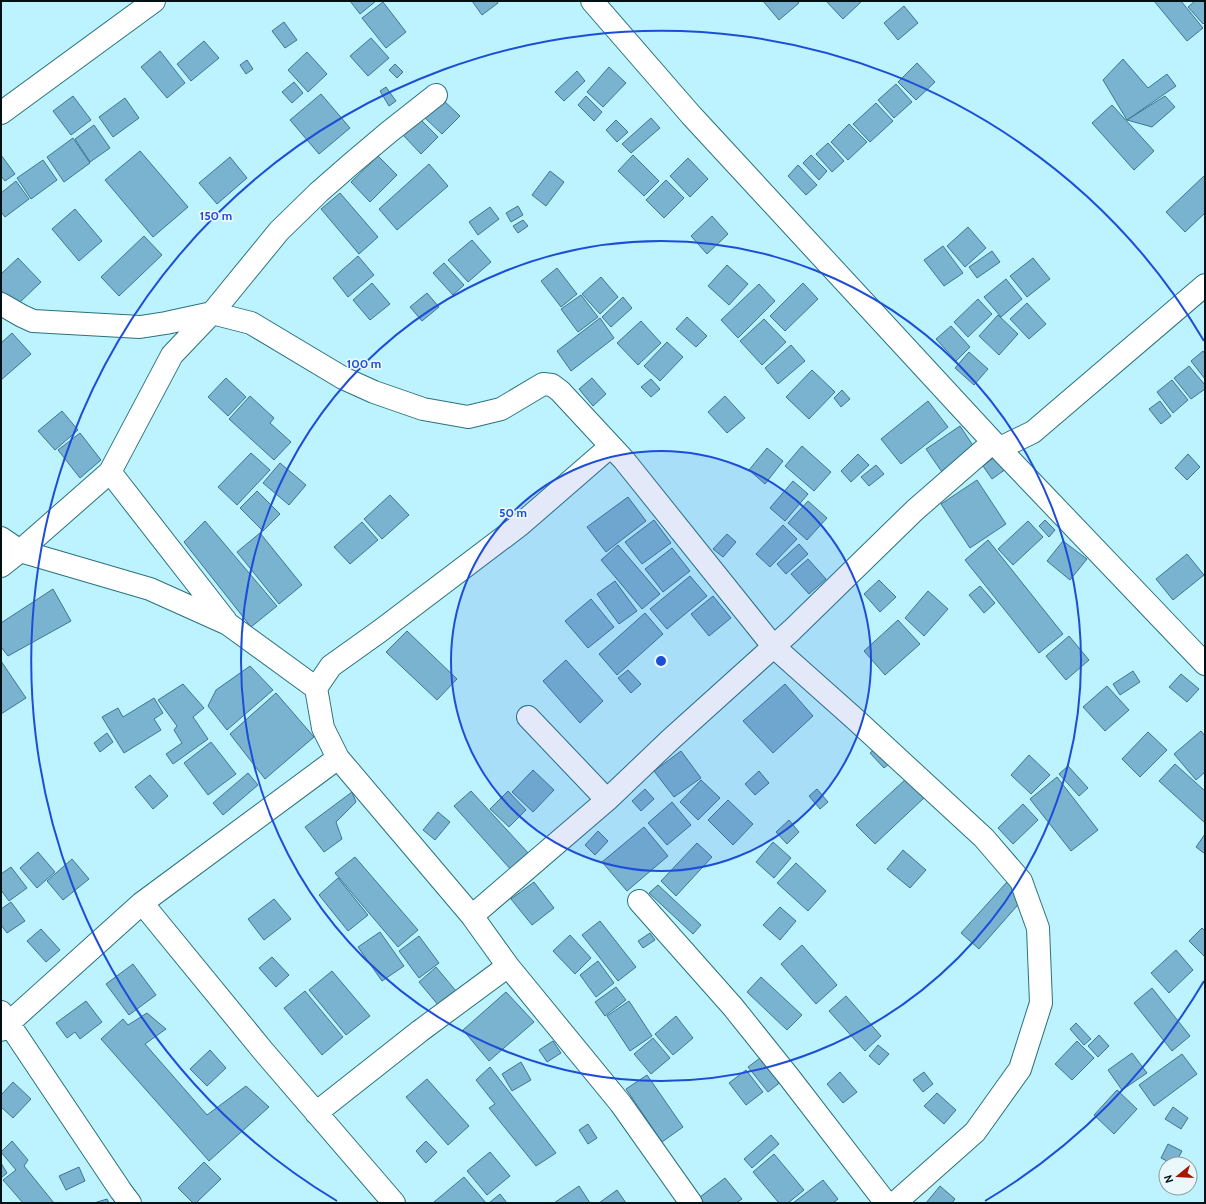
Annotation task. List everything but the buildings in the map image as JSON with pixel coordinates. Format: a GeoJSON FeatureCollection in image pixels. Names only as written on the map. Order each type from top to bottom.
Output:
{"type":"FeatureCollection","features":[{"type":"Feature","properties":{"kind":"street"},"geometry":{"type":"LineString","coordinates":[[1,113],[154,1]]}},
{"type":"Feature","properties":{"kind":"street"},"geometry":{"type":"LineString","coordinates":[[592,1],[691,114],[997,445],[1205,664]]}},
{"type":"Feature","properties":{"kind":"street"},"geometry":{"type":"LineString","coordinates":[[1,566],[110,472],[172,355],[212,313],[279,231],[319,192],[351,164],[389,132],[436,96]]}},
{"type":"Feature","properties":{"kind":"street"},"geometry":{"type":"LineString","coordinates":[[472,916],[607,800],[772,646],[792,630],[915,510],[997,445],[1033,432],[1205,285]]}},
{"type":"Feature","properties":{"kind":"street"},"geometry":{"type":"LineString","coordinates":[[1,304],[33,321],[140,327],[212,313],[251,323],[343,378],[374,392],[423,410],[468,417],[501,409],[543,384],[552,385],[560,391],[629,466],[772,646],[855,719],[984,838],[1021,881],[1038,928],[1041,1003],[1020,1069],[975,1132],[895,1203]]}},
{"type":"Feature","properties":{"kind":"street"},"geometry":{"type":"LineString","coordinates":[[316,688],[331,666],[380,631],[520,525],[611,446]]}},
{"type":"Feature","properties":{"kind":"street"},"geometry":{"type":"LineString","coordinates":[[110,472],[228,624]]}},
{"type":"Feature","properties":{"kind":"street"},"geometry":{"type":"LineString","coordinates":[[1,538],[20,551],[150,589],[228,624],[316,688],[323,728],[338,758],[472,916],[508,966],[621,1104],[691,1203]]}},
{"type":"Feature","properties":{"kind":"street"},"geometry":{"type":"LineString","coordinates":[[528,717],[607,800]]}},
{"type":"Feature","properties":{"kind":"street"},"geometry":{"type":"LineString","coordinates":[[130,1203],[4,1022],[142,903],[338,758]]}},
{"type":"Feature","properties":{"kind":"street"},"geometry":{"type":"LineString","coordinates":[[639,901],[733,1007],[886,1203]]}},
{"type":"Feature","properties":{"kind":"street"},"geometry":{"type":"LineString","coordinates":[[142,903],[264,1052],[394,1203]]}},
{"type":"Feature","properties":{"kind":"street"},"geometry":{"type":"LineString","coordinates":[[316,1113],[420,1031],[508,966]]}}]}
